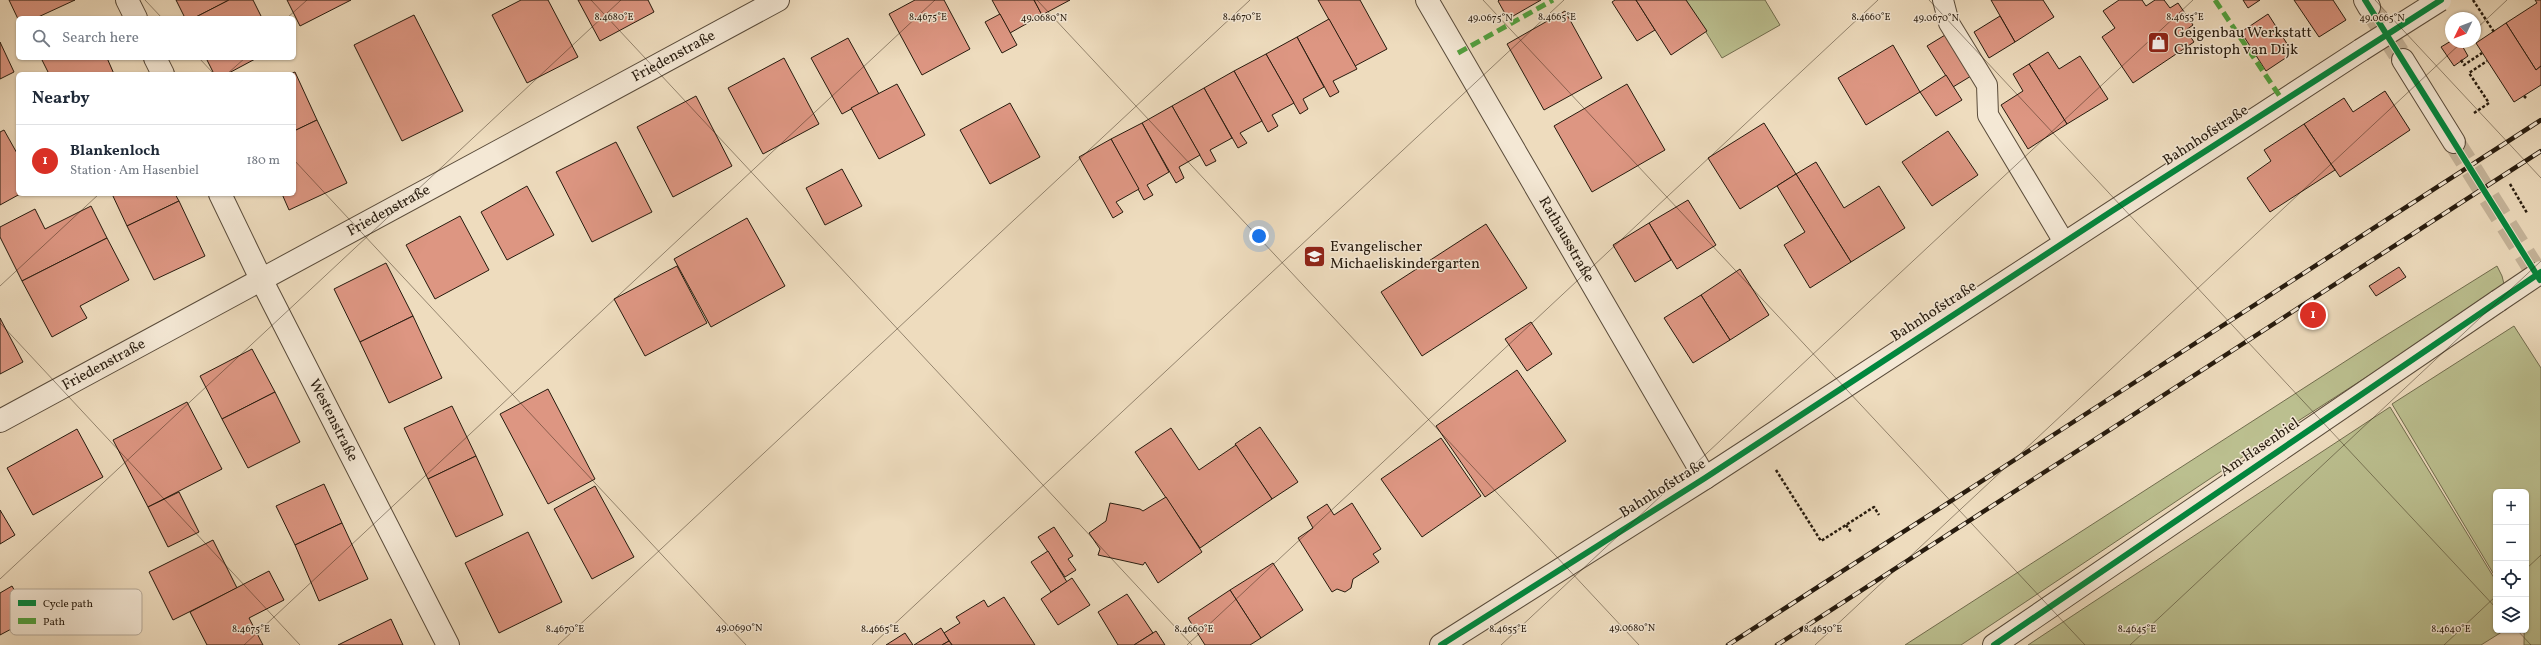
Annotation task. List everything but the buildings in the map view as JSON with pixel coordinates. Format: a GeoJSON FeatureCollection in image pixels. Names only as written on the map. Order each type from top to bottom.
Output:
{"type":"FeatureCollection","features":[{"type":"Feature","properties":{"kind":"street"},"geometry":{"type":"LineString","coordinates":[[127,0],[135,16]]}},
{"type":"Feature","properties":{"kind":"street","name":"Friedenstraße"},"geometry":{"type":"LineString","coordinates":[[0,421],[778,0]]}},
{"type":"Feature","properties":{"kind":"street","name":"Rathausstraße"},"geometry":{"type":"LineString","coordinates":[[1427,0],[1705,478]]}},
{"type":"Feature","properties":{"kind":"street","name":"Bahnhofstraße"},"geometry":{"type":"LineString","coordinates":[[1441,645],[1705,478],[2064,242],[2440,0]]}},
{"type":"Feature","properties":{"kind":"street"},"geometry":{"type":"LineString","coordinates":[[156,60],[162,72]]}},
{"type":"Feature","properties":{"kind":"street"},"geometry":{"type":"LineString","coordinates":[[2403,60],[2454,142]]}},
{"type":"Feature","properties":{"kind":"street","name":"Westenstraße"},"geometry":{"type":"LineString","coordinates":[[221,196],[261,279],[448,645]]}},
{"type":"Feature","properties":{"kind":"street","name":"Am Hasenbiel"},"geometry":{"type":"LineString","coordinates":[[1994,645],[2541,272]]}},
{"type":"Feature","properties":{"kind":"lane"},"geometry":{"type":"LineString","coordinates":[[1942,0],[1949,23],[1987,85],[1988,115],[2064,242]]}},
{"type":"Feature","properties":{"kind":"path"},"geometry":{"type":"LineString","coordinates":[[2473,0],[2494,32]]}},
{"type":"Feature","properties":{"kind":"path"},"geometry":{"type":"LineString","coordinates":[[2461,60],[2464,65],[2482,54]]}},
{"type":"Feature","properties":{"kind":"path"},"geometry":{"type":"LineString","coordinates":[[2468,116],[2489,103],[2469,72],[2487,61]]}},
{"type":"Feature","properties":{"kind":"path"},"geometry":{"type":"LineString","coordinates":[[2510,184],[2527,213]]}},
{"type":"Feature","properties":{"kind":"path"},"geometry":{"type":"LineString","coordinates":[[1758,442],[1822,541],[1874,507],[1879,515]]}},
{"type":"Feature","properties":{"kind":"path"},"geometry":{"type":"LineString","coordinates":[[1846,524],[1851,532]]}},
{"type":"Feature","properties":{"kind":"green space"},"geometry":{"type":"Polygon","coordinates":[[[1686,0],[1765,0],[1780,25],[1722,58],[1686,0]]]}},
{"type":"Feature","properties":{"kind":"green space"},"geometry":{"type":"Polygon","coordinates":[[[2497,266],[2502,276],[2505,288],[2253,450],[1961,645],[1905,645],[2380,339],[2497,266]]]}},
{"type":"Feature","properties":{"kind":"green space"},"geometry":{"type":"Polygon","coordinates":[[[2514,326],[2541,368],[2541,645],[2524,645],[2524,633],[2529,633],[2529,489],[2493,489],[2493,573],[2392,404],[2514,326]]]}},
{"type":"Feature","properties":{"kind":"green space"},"geometry":{"type":"Polygon","coordinates":[[[2390,407],[2493,576],[2493,633],[2500,633],[2481,645],[2028,645],[2390,407]]]}},
{"type":"Feature","properties":{"kind":"tunnel"},"geometry":{"type":"LineString","coordinates":[[2369,7],[2403,60]]}},
{"type":"Feature","properties":{"kind":"tunnel"},"geometry":{"type":"LineString","coordinates":[[2454,142],[2541,280]]}},
{"type":"Feature","properties":{"kind":"railway"},"geometry":{"type":"LineString","coordinates":[[1728,645],[2541,120]]}},
{"type":"Feature","properties":{"kind":"railway"},"geometry":{"type":"LineString","coordinates":[[1777,645],[2541,151]]}},
{"type":"Feature","properties":{"kind":"marked path"},"geometry":{"type":"LineString","coordinates":[[1458,53],[1553,0]]}},
{"type":"Feature","properties":{"kind":"marked path"},"geometry":{"type":"LineString","coordinates":[[2215,0],[2283,101]]}},
{"type":"Feature","properties":{"kind":"cycle path"},"geometry":{"type":"LineString","coordinates":[[2365,0],[2540,280]]}},
{"type":"Feature","properties":{"kind":"cycle path"},"geometry":{"type":"LineString","coordinates":[[1441,645],[1705,478],[2112,211],[2441,0]]}},
{"type":"Feature","properties":{"kind":"cycle path"},"geometry":{"type":"LineString","coordinates":[[1994,645],[2541,272]]}},
{"type":"Feature","properties":{"kind":"place","name":"Geigenbau Werkstatt Christoph van Dijk"},"geometry":{"type":"Point","coordinates":[2159,42]}},
{"type":"Feature","properties":{"kind":"place","name":"Evangelischer Michaeliskindergarten"},"geometry":{"type":"Point","coordinates":[1315,256]}},
{"type":"Feature","properties":{"kind":"place","name":"Blankenloch"},"geometry":{"type":"Point","coordinates":[2313,315]}}]}
